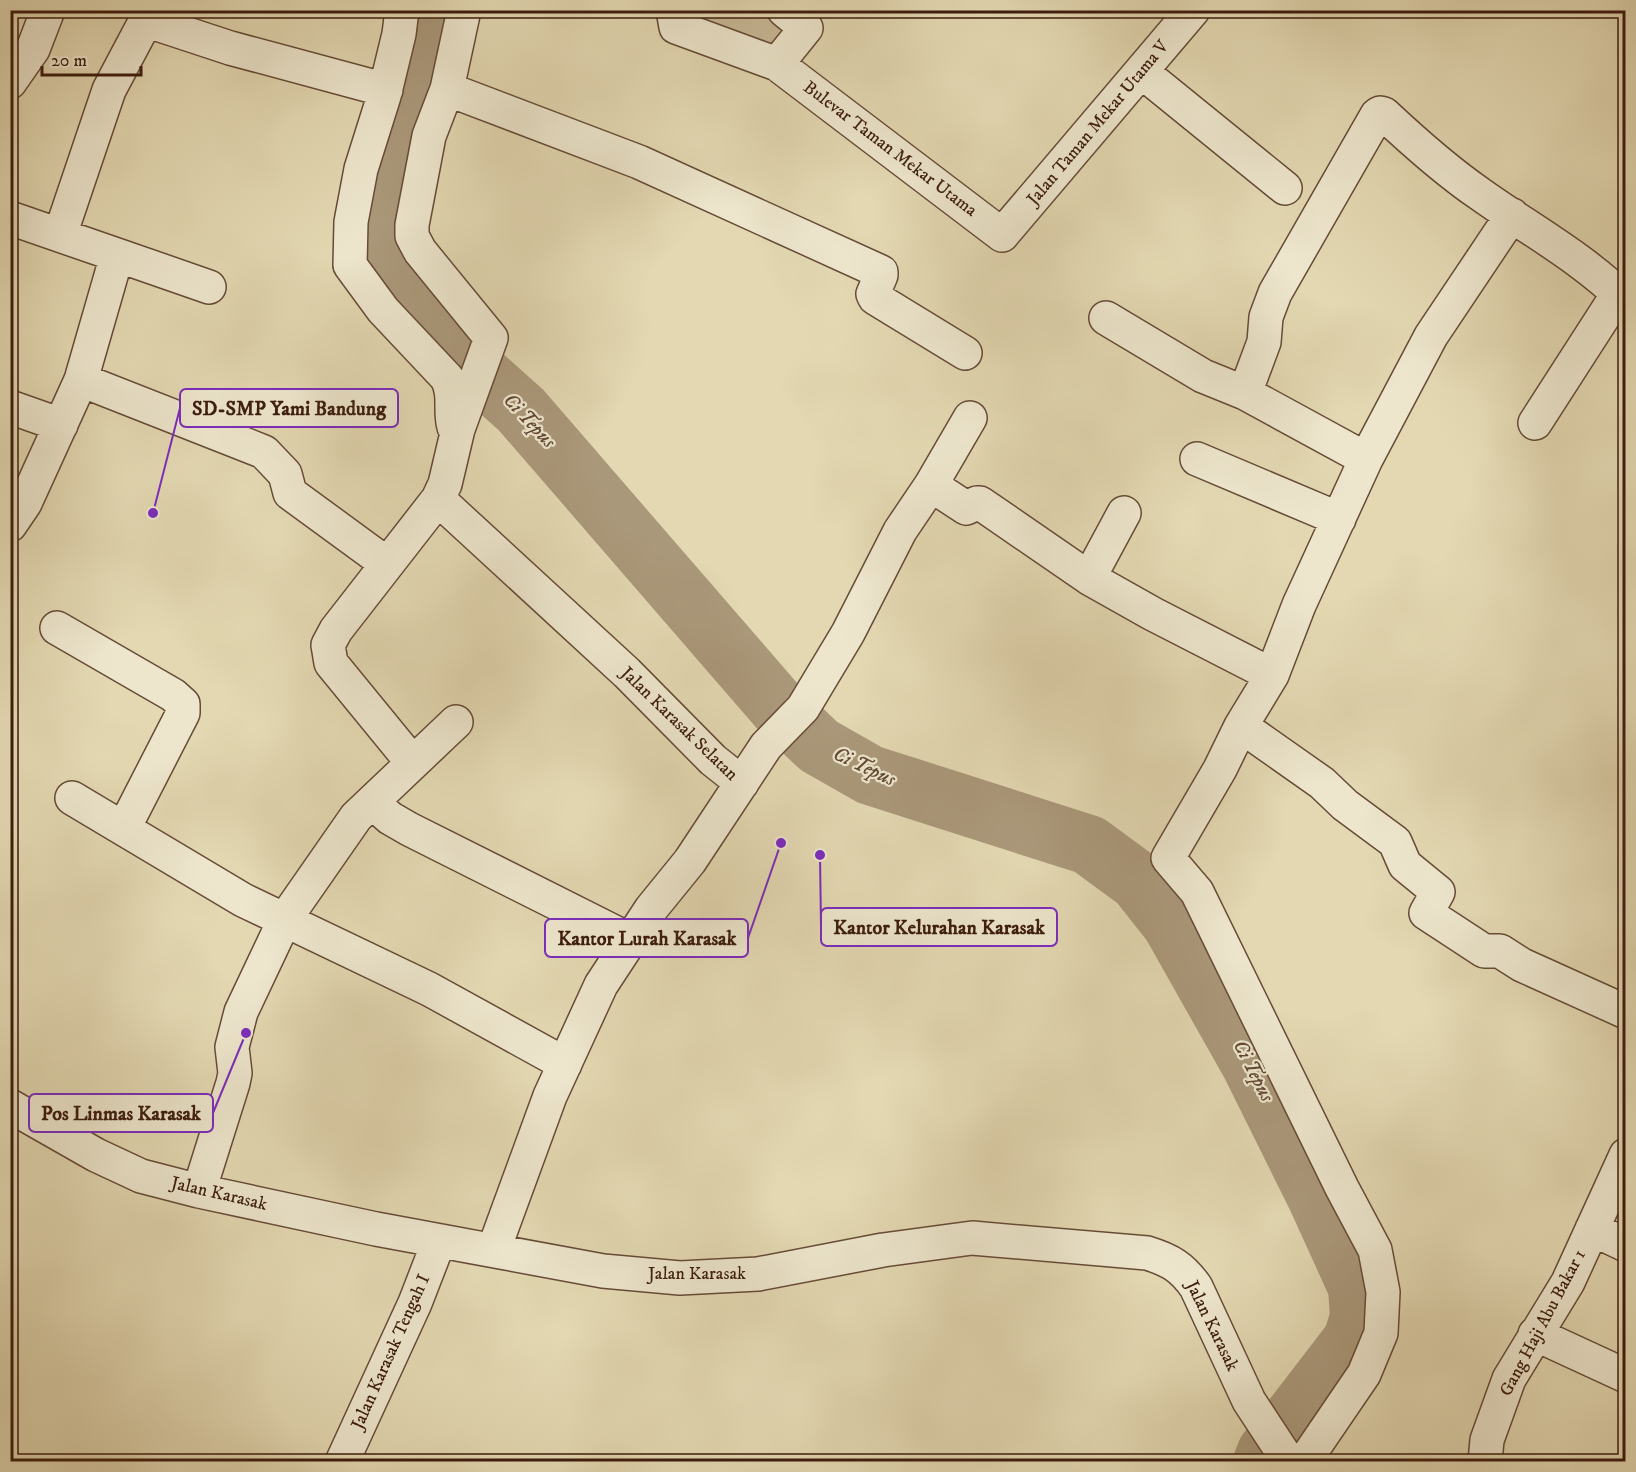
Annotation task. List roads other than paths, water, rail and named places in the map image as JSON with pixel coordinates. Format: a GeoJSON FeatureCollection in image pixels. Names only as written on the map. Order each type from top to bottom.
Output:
{"type":"FeatureCollection","features":[{"type":"Feature","properties":{"kind":"street"},"geometry":{"type":"LineString","coordinates":[[10,81],[33,49],[48,10]]}},
{"type":"Feature","properties":{"kind":"street"},"geometry":{"type":"LineString","coordinates":[[402,10],[386,90],[362,169],[351,222],[350,265],[383,310],[447,378],[453,390],[453,426],[458,429]]}},
{"type":"Feature","properties":{"kind":"street"},"geometry":{"type":"LineString","coordinates":[[412,762],[331,663],[328,645],[336,630],[438,499],[445,484],[458,429],[491,338],[420,251],[412,236],[412,225],[429,135],[447,88],[464,10]]}},
{"type":"Feature","properties":{"kind":"street","name":"Bulevar Taman Mekar Utama"},"geometry":{"type":"LineString","coordinates":[[673,10],[675,27],[777,64],[1002,235]]}},
{"type":"Feature","properties":{"kind":"street","name":"Jalan Taman Mekar Utama V"},"geometry":{"type":"LineString","coordinates":[[1002,235],[1193,10]]}},
{"type":"Feature","properties":{"kind":"street"},"geometry":{"type":"LineString","coordinates":[[60,235],[109,90],[145,22],[154,16],[230,48],[386,90]]}},
{"type":"Feature","properties":{"kind":"street"},"geometry":{"type":"LineString","coordinates":[[777,64],[804,16]]}},
{"type":"Feature","properties":{"kind":"street"},"geometry":{"type":"LineString","coordinates":[[1142,72],[1285,188]]}},
{"type":"Feature","properties":{"kind":"street"},"geometry":{"type":"LineString","coordinates":[[447,88],[639,162],[881,272],[873,294],[875,298],[965,353]]}},
{"type":"Feature","properties":{"kind":"street"},"geometry":{"type":"LineString","coordinates":[[1245,393],[1264,342],[1266,317],[1275,293],[1377,115],[1384,114],[1426,154],[1600,277],[1622,297],[1535,423]]}},
{"type":"Feature","properties":{"kind":"street"},"geometry":{"type":"LineString","coordinates":[[1294,1460],[1364,1374],[1381,1333],[1383,1292],[1375,1250],[1342,1188],[1197,892],[1168,858],[1272,675],[1299,605],[1366,459],[1431,336],[1512,215]]}},
{"type":"Feature","properties":{"kind":"street"},"geometry":{"type":"LineString","coordinates":[[10,218],[209,286]]}},
{"type":"Feature","properties":{"kind":"street"},"geometry":{"type":"LineString","coordinates":[[10,525],[25,503],[81,380],[117,255]]}},
{"type":"Feature","properties":{"kind":"street"},"geometry":{"type":"LineString","coordinates":[[1106,318],[1203,376],[1245,393],[1366,459]]}},
{"type":"Feature","properties":{"kind":"street"},"geometry":{"type":"LineString","coordinates":[[81,380],[264,452],[285,474],[290,493],[387,564]]}},
{"type":"Feature","properties":{"kind":"street"},"geometry":{"type":"LineString","coordinates":[[10,407],[61,425]]}},
{"type":"Feature","properties":{"kind":"street"},"geometry":{"type":"LineString","coordinates":[[742,783],[766,746],[803,708],[848,633],[900,531],[931,485],[970,418]]}},
{"type":"Feature","properties":{"kind":"street"},"geometry":{"type":"LineString","coordinates":[[1197,459],[1339,519]]}},
{"type":"Feature","properties":{"kind":"street"},"geometry":{"type":"LineString","coordinates":[[931,485],[966,508],[977,502],[980,503],[1089,578],[1272,675]]}},
{"type":"Feature","properties":{"kind":"street","name":"Jalan Karasak Selatan"},"geometry":{"type":"LineString","coordinates":[[438,499],[627,673],[713,760],[742,783],[690,861],[651,909],[601,985],[550,1096],[494,1250]]}},
{"type":"Feature","properties":{"kind":"street"},"geometry":{"type":"LineString","coordinates":[[1089,578],[1124,513]]}},
{"type":"Feature","properties":{"kind":"street"},"geometry":{"type":"LineString","coordinates":[[57,628],[173,695],[183,704],[183,713],[124,828]]}},
{"type":"Feature","properties":{"kind":"street"},"geometry":{"type":"LineString","coordinates":[[199,1191],[233,1083],[235,1073],[232,1047],[241,1012],[285,919],[356,817],[456,722]]}},
{"type":"Feature","properties":{"kind":"street"},"geometry":{"type":"LineString","coordinates":[[1241,726],[1322,783],[1345,805],[1395,842],[1405,865],[1438,892],[1426,913],[1484,951],[1500,951],[1522,965],[1626,1012]]}},
{"type":"Feature","properties":{"kind":"street"},"geometry":{"type":"LineString","coordinates":[[72,798],[243,900],[429,989],[565,1064]]}},
{"type":"Feature","properties":{"kind":"street"},"geometry":{"type":"LineString","coordinates":[[372,802],[390,818],[409,829],[630,940]]}},
{"type":"Feature","properties":{"kind":"street","name":"Jalan Karasak"},"geometry":{"type":"LineString","coordinates":[[10,1106],[96,1155],[141,1176],[199,1191],[439,1241],[603,1271],[680,1278],[758,1274],[883,1250],[972,1238],[1146,1253],[1166,1259],[1185,1272],[1196,1287],[1249,1401],[1294,1460]]}},
{"type":"Feature","properties":{"kind":"street","name":"Gang Haji Abu Bakar 1"},"geometry":{"type":"LineString","coordinates":[[1485,1461],[1487,1440],[1509,1379],[1569,1282],[1626,1155]]}},
{"type":"Feature","properties":{"kind":"street"},"geometry":{"type":"LineString","coordinates":[[1592,1229],[1626,1245]]}},
{"type":"Feature","properties":{"kind":"street","name":"Jalan Karasak Tengah I"},"geometry":{"type":"LineString","coordinates":[[342,1461],[415,1303],[439,1241]]}},
{"type":"Feature","properties":{"kind":"street"},"geometry":{"type":"LineString","coordinates":[[1535,1334],[1626,1376]]}},
{"type":"Feature","properties":{"kind":"waterway","name":"Ci Tepus"},"geometry":{"type":"LineString","coordinates":[[436,10],[381,224],[375,259],[398,300],[521,410],[779,708],[819,746],[870,775],[1089,845],[1138,881],[1172,924],[1251,1064],[1318,1199],[1358,1287],[1360,1317],[1353,1340],[1267,1452],[1263,1462]]}},
{"type":"Feature","properties":{"kind":"place","name":"SD-SMP Yami Bandung"},"geometry":{"type":"Point","coordinates":[153,513]}},
{"type":"Feature","properties":{"kind":"place","name":"Kantor Lurah Karasak"},"geometry":{"type":"Point","coordinates":[781,843]}},
{"type":"Feature","properties":{"kind":"place","name":"Kantor Kelurahan Karasak"},"geometry":{"type":"Point","coordinates":[820,855]}},
{"type":"Feature","properties":{"kind":"place","name":"Pos Linmas Karasak"},"geometry":{"type":"Point","coordinates":[246,1033]}}]}
